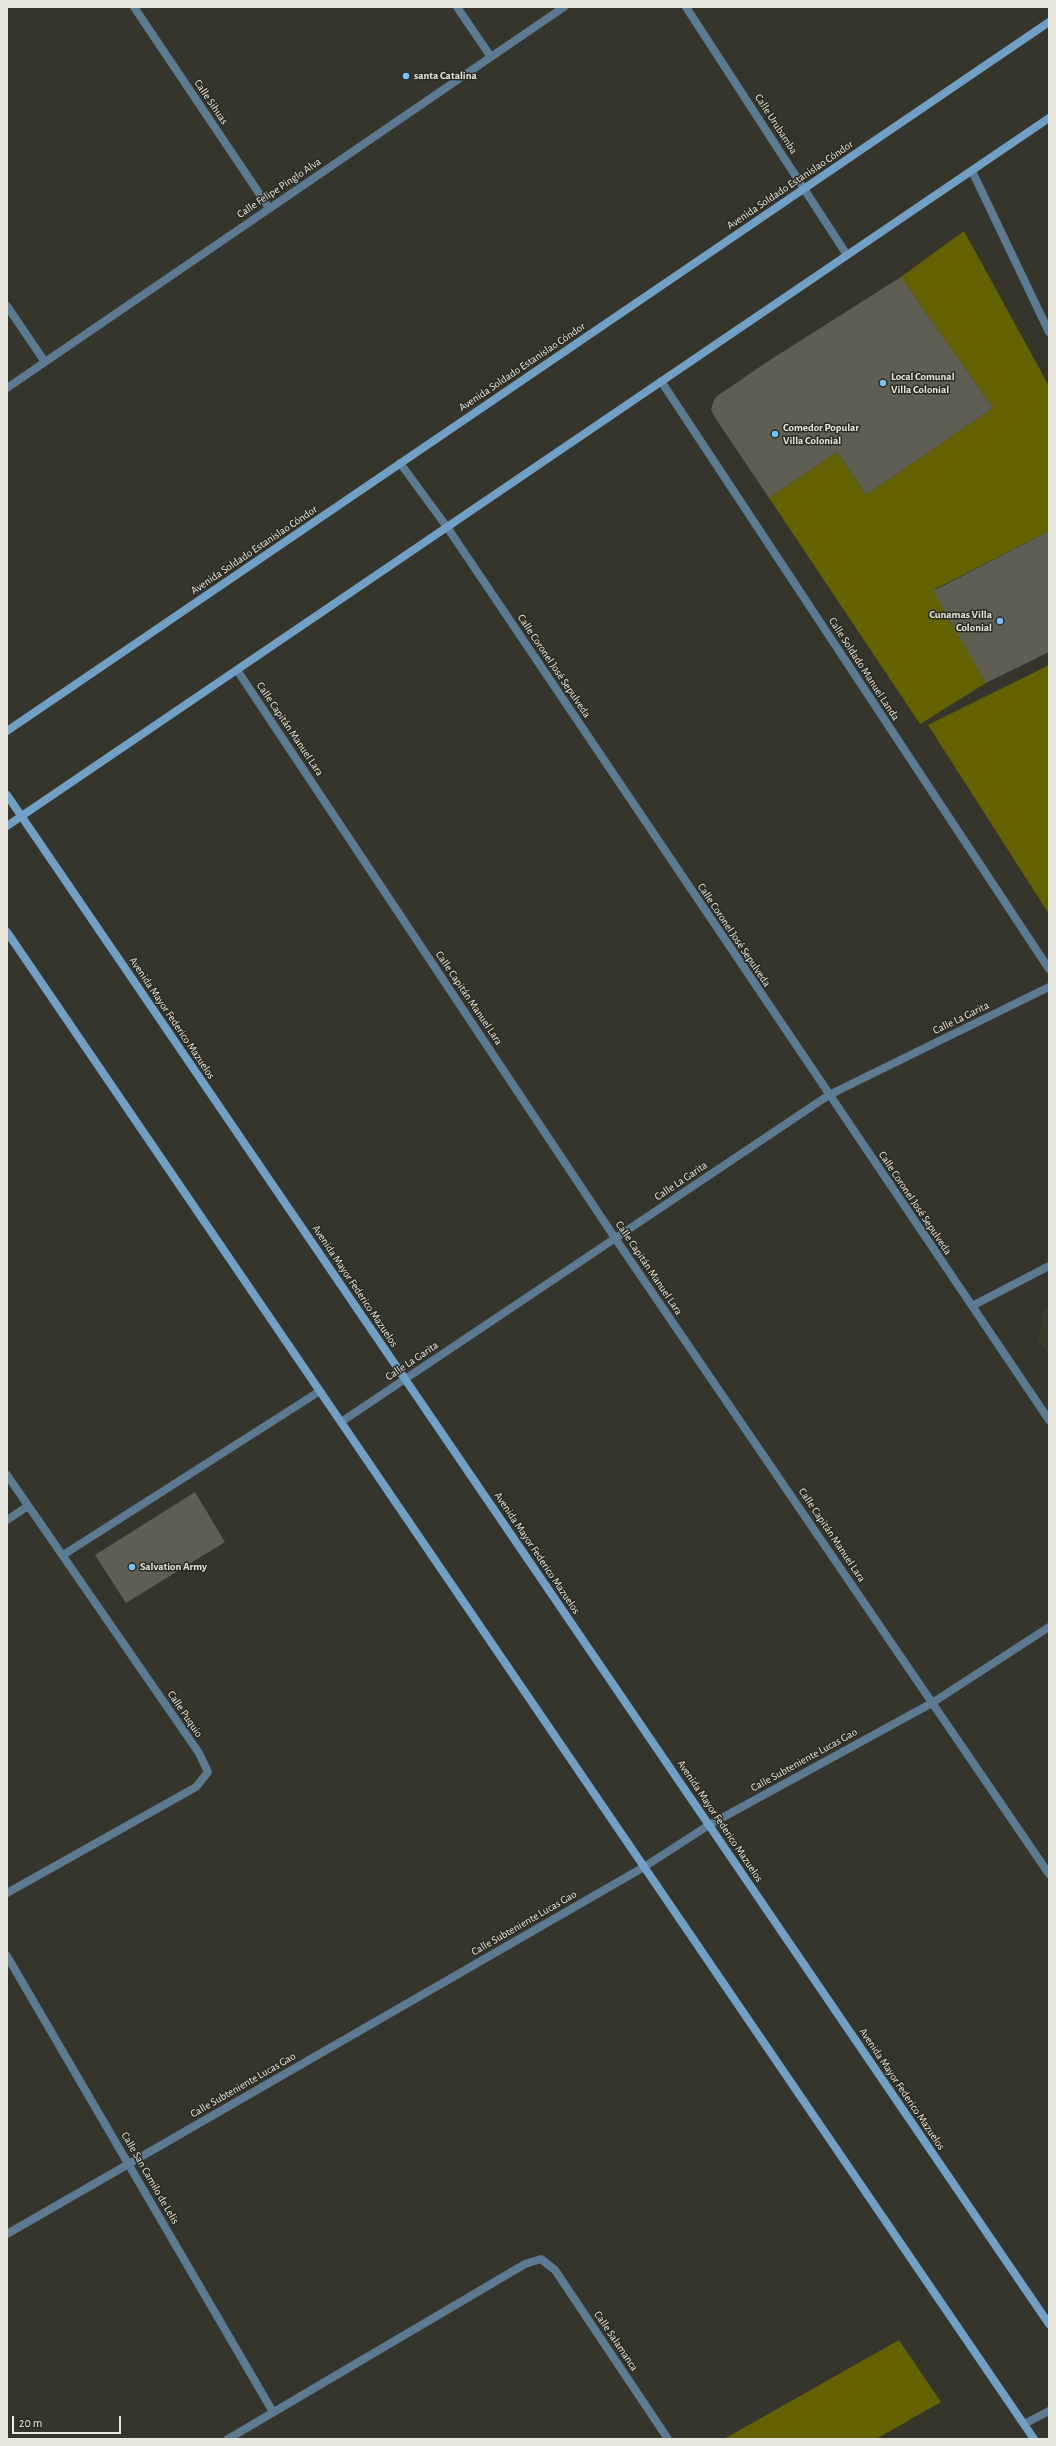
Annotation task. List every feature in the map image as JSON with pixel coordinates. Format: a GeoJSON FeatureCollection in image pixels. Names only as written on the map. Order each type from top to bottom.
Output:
{"type":"FeatureCollection","features":[{"type":"Feature","properties":{"kind":"street","name":"Calle Sihuas"},"geometry":{"type":"LineString","coordinates":[[134,7],[269,208]]}},
{"type":"Feature","properties":{"kind":"street"},"geometry":{"type":"LineString","coordinates":[[457,7],[491,57]]}},
{"type":"Feature","properties":{"kind":"street","name":"Calle Felipe Pinglo Alva"},"geometry":{"type":"LineString","coordinates":[[7,388],[564,7]]}},
{"type":"Feature","properties":{"kind":"street","name":"Calle Urubamba"},"geometry":{"type":"LineString","coordinates":[[686,7],[805,188],[847,255]]}},
{"type":"Feature","properties":{"kind":"street","name":"Avenida Soldado Estanislao Cóndor"},"geometry":{"type":"LineString","coordinates":[[7,731],[1049,22]]}},
{"type":"Feature","properties":{"kind":"street"},"geometry":{"type":"LineString","coordinates":[[7,826],[1049,118]]}},
{"type":"Feature","properties":{"kind":"street"},"geometry":{"type":"LineString","coordinates":[[972,171],[1049,332]]}},
{"type":"Feature","properties":{"kind":"street"},"geometry":{"type":"LineString","coordinates":[[7,306],[45,362]]}},
{"type":"Feature","properties":{"kind":"street","name":"Calle Soldado Manuel Landa"},"geometry":{"type":"LineString","coordinates":[[661,382],[1049,969]]}},
{"type":"Feature","properties":{"kind":"street","name":"Calle Coronel José Sepulveda"},"geometry":{"type":"LineString","coordinates":[[400,463],[447,527],[828,1095],[1049,1420]]}},
{"type":"Feature","properties":{"kind":"street","name":"Calle Capitán Manuel Lara"},"geometry":{"type":"LineString","coordinates":[[238,670],[616,1238],[1049,1874]]}},
{"type":"Feature","properties":{"kind":"street","name":"Avenida Mayor Federico Mazuelos"},"geometry":{"type":"LineString","coordinates":[[7,795],[1049,2324]]}},
{"type":"Feature","properties":{"kind":"street"},"geometry":{"type":"LineString","coordinates":[[7,932],[1034,2439]]}},
{"type":"Feature","properties":{"kind":"street","name":"Calle La Garita"},"geometry":{"type":"LineString","coordinates":[[341,1422],[828,1095],[1049,987]]}},
{"type":"Feature","properties":{"kind":"street"},"geometry":{"type":"LineString","coordinates":[[972,1306],[1049,1266]]}},
{"type":"Feature","properties":{"kind":"street"},"geometry":{"type":"LineString","coordinates":[[63,1555],[320,1391]]}},
{"type":"Feature","properties":{"kind":"street","name":"Calle Puquio"},"geometry":{"type":"LineString","coordinates":[[7,1475],[199,1753],[208,1772],[196,1787],[7,1893]]}},
{"type":"Feature","properties":{"kind":"street"},"geometry":{"type":"LineString","coordinates":[[7,1520],[28,1506]]}},
{"type":"Feature","properties":{"kind":"street","name":"Calle Subteniente Lucas Gao"},"geometry":{"type":"LineString","coordinates":[[7,2234],[644,1867],[709,1825],[932,1703],[1049,1627]]}},
{"type":"Feature","properties":{"kind":"street","name":"Calle San Camilo de Lelis"},"geometry":{"type":"LineString","coordinates":[[7,1956],[273,2412]]}},
{"type":"Feature","properties":{"kind":"street","name":"Calle Salamanca"},"geometry":{"type":"LineString","coordinates":[[273,2412],[525,2264],[541,2259],[554,2270],[668,2439]]}},
{"type":"Feature","properties":{"kind":"street"},"geometry":{"type":"LineString","coordinates":[[1024,2424],[1049,2411]]}},
{"type":"Feature","properties":{"kind":"street"},"geometry":{"type":"LineString","coordinates":[[228,2439],[273,2412]]}},
{"type":"Feature","properties":{"kind":"shaded area"},"geometry":{"type":"Polygon","coordinates":[[[964,231],[1049,386],[1049,531],[935,589],[986,683],[920,724],[769,498],[837,452],[866,495],[993,408],[901,277],[964,231]]]}},
{"type":"Feature","properties":{"kind":"shaded area"},"geometry":{"type":"Polygon","coordinates":[[[1049,665],[1049,914],[928,725],[1049,665]]]}},
{"type":"Feature","properties":{"kind":"shaded area"},"geometry":{"type":"Polygon","coordinates":[[[1049,1307],[1049,1356],[1038,1340],[1044,1310],[1049,1307]]]}},
{"type":"Feature","properties":{"kind":"shaded area"},"geometry":{"type":"Polygon","coordinates":[[[899,2340],[941,2402],[876,2439],[724,2439],[899,2340]]]}},
{"type":"Feature","properties":{"kind":"building","name":"Local Comunal Villa Colonial"},"geometry":{"type":"Polygon","coordinates":[[[901,277],[993,408],[866,495],[837,452],[769,498],[714,416],[711,409],[714,400],[717,396],[773,358],[901,277]]]}},
{"type":"Feature","properties":{"kind":"building","name":"Cunamas Villa Colonial"},"geometry":{"type":"Polygon","coordinates":[[[1049,531],[1049,652],[986,683],[933,591],[1049,531]]]}},
{"type":"Feature","properties":{"kind":"building"},"geometry":{"type":"Polygon","coordinates":[[[195,1492],[225,1542],[126,1603],[95,1555],[195,1492]]]}},
{"type":"Feature","properties":{"kind":"place","name":"santa Catalina"},"geometry":{"type":"Point","coordinates":[406,76]}},
{"type":"Feature","properties":{"kind":"place","name":"Local Comunal Villa Colonial"},"geometry":{"type":"Point","coordinates":[883,383]}},
{"type":"Feature","properties":{"kind":"place","name":"Comedor Popular Villa Colonial"},"geometry":{"type":"Point","coordinates":[775,434]}},
{"type":"Feature","properties":{"kind":"place","name":"Cunamas Villa Colonial"},"geometry":{"type":"Point","coordinates":[1000,621]}},
{"type":"Feature","properties":{"kind":"place","name":"Salvation Army"},"geometry":{"type":"Point","coordinates":[132,1567]}}]}
